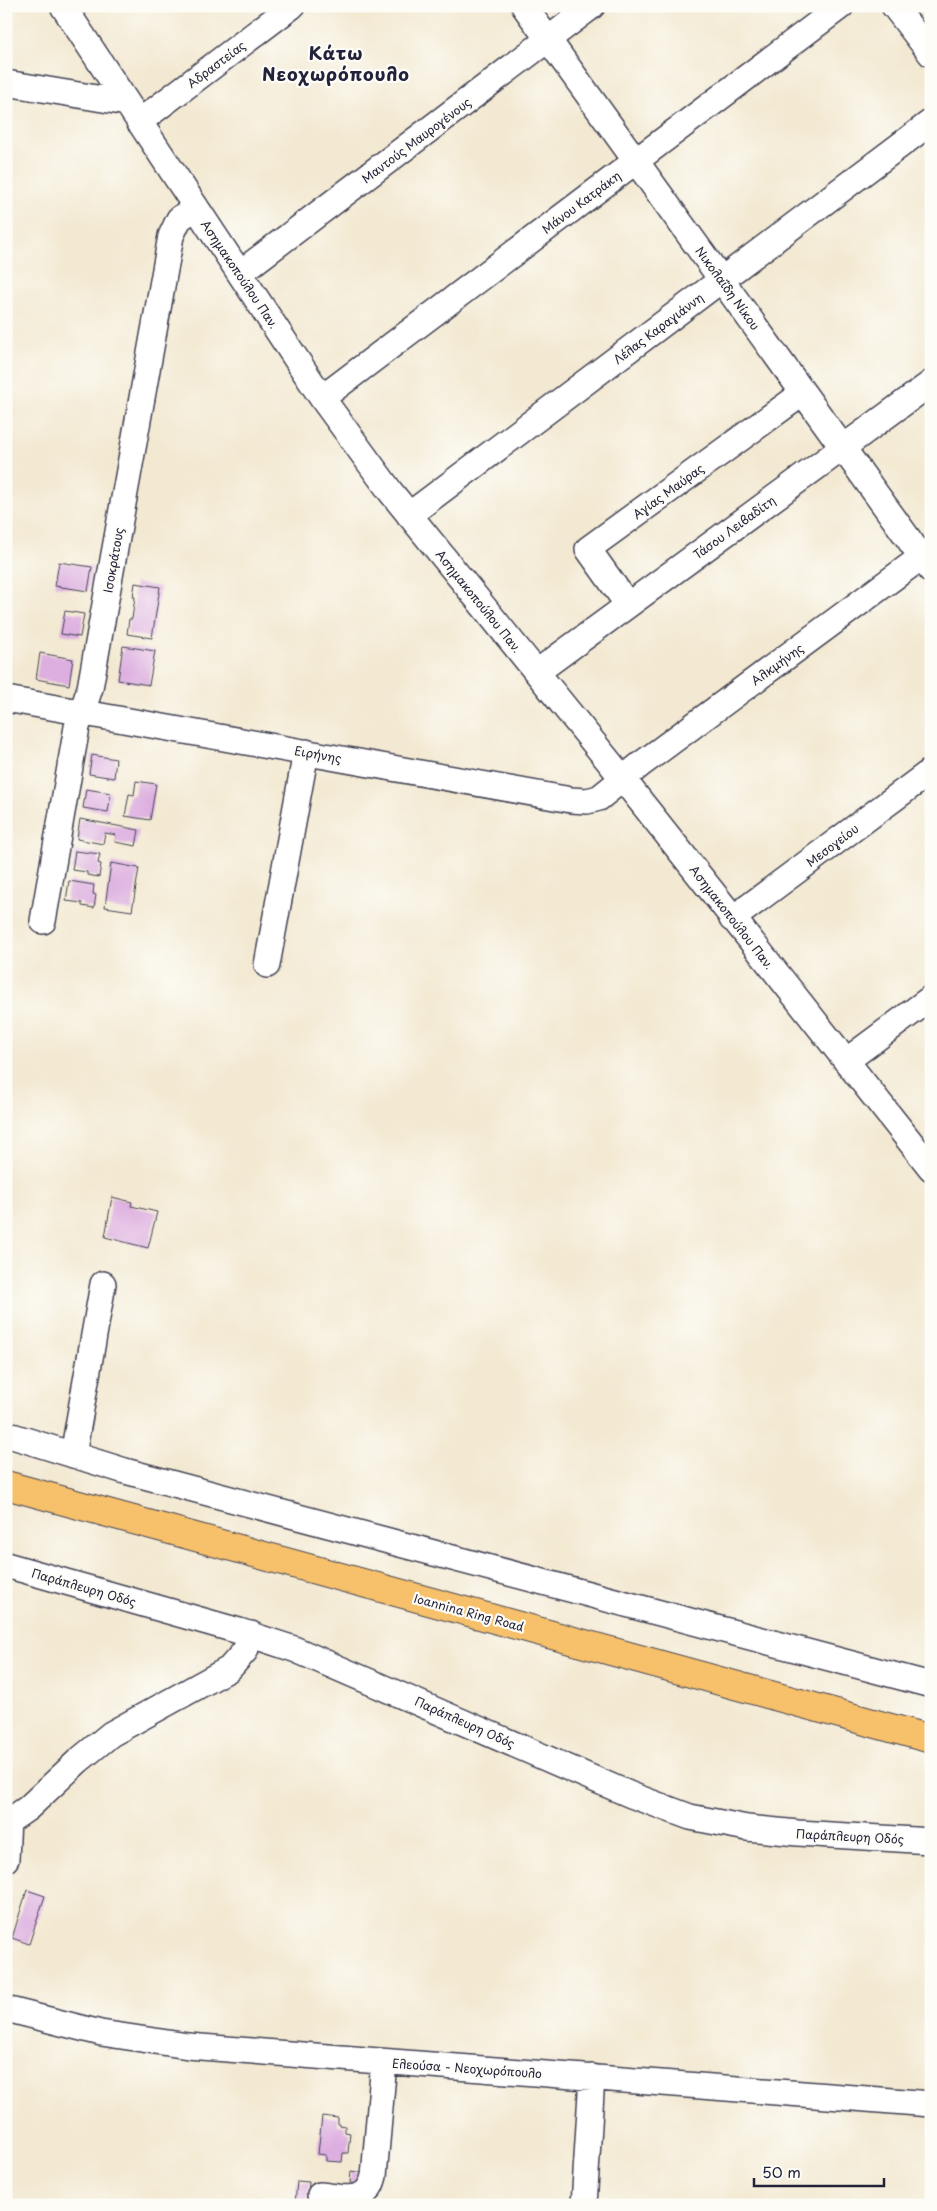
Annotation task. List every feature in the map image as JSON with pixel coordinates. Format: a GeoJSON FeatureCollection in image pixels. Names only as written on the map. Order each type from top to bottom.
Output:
{"type":"FeatureCollection","features":[{"type":"Feature","properties":{"kind":"highway","name":"Ioannina Ring Road"},"geometry":{"type":"LineString","coordinates":[[6,1485],[931,1739]]}},
{"type":"Feature","properties":{"kind":"street","name":"Ασημακοπούλου Παν."},"geometry":{"type":"LineString","coordinates":[[63,6],[322,398],[410,515],[623,779],[931,1168]]}},
{"type":"Feature","properties":{"kind":"street","name":"Αδραστείας"},"geometry":{"type":"LineString","coordinates":[[133,112],[292,6]]}},
{"type":"Feature","properties":{"kind":"street","name":"Νικολαΐδη Νίκου"},"geometry":{"type":"LineString","coordinates":[[524,6],[843,447],[928,559]]}},
{"type":"Feature","properties":{"kind":"street","name":"Μαντούς Μαυρογένους"},"geometry":{"type":"LineString","coordinates":[[240,273],[592,6]]}},
{"type":"Feature","properties":{"kind":"street","name":"Μάνου Κατράκη"},"geometry":{"type":"LineString","coordinates":[[322,398],[840,6]]}},
{"type":"Feature","properties":{"kind":"street"},"geometry":{"type":"LineString","coordinates":[[894,6],[931,54]]}},
{"type":"Feature","properties":{"kind":"street"},"geometry":{"type":"LineString","coordinates":[[6,83],[133,112]]}},
{"type":"Feature","properties":{"kind":"street","name":"Λέλας Καραγιάννη"},"geometry":{"type":"LineString","coordinates":[[410,515],[931,122]]}},
{"type":"Feature","properties":{"kind":"street","name":"Ισοκράτους"},"geometry":{"type":"LineString","coordinates":[[43,921],[82,713],[91,678],[171,236],[180,219],[196,207]]}},
{"type":"Feature","properties":{"kind":"street","name":"Τάσου Λειβαδίτη"},"geometry":{"type":"LineString","coordinates":[[537,672],[931,383]]}},
{"type":"Feature","properties":{"kind":"street","name":"Αγίας Μαύρας"},"geometry":{"type":"LineString","coordinates":[[628,605],[588,549],[804,392]]}},
{"type":"Feature","properties":{"kind":"street","name":"Αλκμήνης"},"geometry":{"type":"LineString","coordinates":[[623,779],[928,559]]}},
{"type":"Feature","properties":{"kind":"street","name":"Ειρήνης"},"geometry":{"type":"LineString","coordinates":[[6,699],[584,801],[599,798],[623,779]]}},
{"type":"Feature","properties":{"kind":"street"},"geometry":{"type":"LineString","coordinates":[[267,965],[306,752]]}},
{"type":"Feature","properties":{"kind":"street","name":"Μεσογείου"},"geometry":{"type":"LineString","coordinates":[[732,919],[931,771]]}},
{"type":"Feature","properties":{"kind":"street"},"geometry":{"type":"LineString","coordinates":[[846,1061],[931,998]]}},
{"type":"Feature","properties":{"kind":"street"},"geometry":{"type":"LineString","coordinates":[[73,1455],[103,1284]]}},
{"type":"Feature","properties":{"kind":"street"},"geometry":{"type":"LineString","coordinates":[[6,1434],[183,1486],[931,1686]]}},
{"type":"Feature","properties":{"kind":"street","name":"Παράπλευρη Οδός"},"geometry":{"type":"LineString","coordinates":[[6,1565],[251,1634],[294,1649],[631,1795],[690,1817],[747,1828],[931,1841]]}},
{"type":"Feature","properties":{"kind":"street"},"geometry":{"type":"LineString","coordinates":[[6,1859],[7,1819],[16,1817],[28,1808],[78,1761],[111,1734],[229,1669],[245,1651],[251,1634]]}},
{"type":"Feature","properties":{"kind":"street","name":"Ελεούσα - Νεοχωρόπουλο"},"geometry":{"type":"LineString","coordinates":[[6,2009],[86,2030],[146,2041],[253,2052],[931,2104]]}},
{"type":"Feature","properties":{"kind":"street"},"geometry":{"type":"LineString","coordinates":[[320,2195],[353,2198],[365,2194],[371,2188],[374,2176],[384,2062]]}},
{"type":"Feature","properties":{"kind":"street"},"geometry":{"type":"LineString","coordinates":[[584,2205],[592,2077]]}},
{"type":"Feature","properties":{"kind":"building"},"geometry":{"type":"Polygon","coordinates":[[[59,562],[92,567],[88,591],[55,586],[59,562]]]}},
{"type":"Feature","properties":{"kind":"building"},"geometry":{"type":"Polygon","coordinates":[[[135,583],[160,587],[152,638],[127,634],[129,619],[132,619],[135,583]]]}},
{"type":"Feature","properties":{"kind":"building"},"geometry":{"type":"Polygon","coordinates":[[[65,611],[84,614],[80,637],[61,634],[65,611]]]}},
{"type":"Feature","properties":{"kind":"building"},"geometry":{"type":"Polygon","coordinates":[[[123,646],[155,651],[149,685],[118,680],[123,646]]]}},
{"type":"Feature","properties":{"kind":"building"},"geometry":{"type":"Polygon","coordinates":[[[40,653],[73,659],[69,685],[36,679],[40,653]]]}},
{"type":"Feature","properties":{"kind":"building"},"geometry":{"type":"Polygon","coordinates":[[[92,755],[116,759],[114,778],[89,774],[92,755]]]}},
{"type":"Feature","properties":{"kind":"building"},"geometry":{"type":"Polygon","coordinates":[[[136,781],[156,784],[150,820],[125,816],[129,794],[134,795],[136,781]]]}},
{"type":"Feature","properties":{"kind":"building"},"geometry":{"type":"Polygon","coordinates":[[[86,789],[111,793],[108,812],[83,808],[86,789]]]}},
{"type":"Feature","properties":{"kind":"building"},"geometry":{"type":"Polygon","coordinates":[[[80,819],[139,830],[136,846],[115,842],[116,835],[105,833],[103,844],[77,839],[80,819]]]}},
{"type":"Feature","properties":{"kind":"building"},"geometry":{"type":"Polygon","coordinates":[[[75,851],[100,854],[98,863],[101,864],[99,877],[87,875],[87,872],[72,870],[75,851]]]}},
{"type":"Feature","properties":{"kind":"building"},"geometry":{"type":"Polygon","coordinates":[[[111,863],[139,868],[132,911],[105,907],[111,863]]]}},
{"type":"Feature","properties":{"kind":"building"},"geometry":{"type":"Polygon","coordinates":[[[69,881],[94,885],[93,894],[96,895],[94,908],[82,906],[82,903],[66,901],[69,881]]]}},
{"type":"Feature","properties":{"kind":"building"},"geometry":{"type":"Polygon","coordinates":[[[112,1197],[132,1202],[131,1206],[157,1212],[148,1248],[105,1237],[112,1197]]]}},
{"type":"Feature","properties":{"kind":"building"},"geometry":{"type":"Polygon","coordinates":[[[27,1890],[45,1896],[29,1944],[12,1938],[27,1890]]]}},
{"type":"Feature","properties":{"kind":"building"},"geometry":{"type":"Polygon","coordinates":[[[322,2116],[338,2118],[338,2125],[345,2126],[345,2132],[350,2133],[348,2153],[343,2153],[342,2162],[326,2161],[326,2155],[318,2154],[322,2116]]]}},
{"type":"Feature","properties":{"kind":"building"},"geometry":{"type":"Polygon","coordinates":[[[351,2171],[364,2173],[363,2184],[350,2183],[351,2171]]]}},
{"type":"Feature","properties":{"kind":"building"},"geometry":{"type":"Polygon","coordinates":[[[297,2181],[309,2182],[307,2205],[295,2205],[297,2181]]]}},
{"type":"Feature","properties":{"kind":"district","name":"Κάτω Νεοχωρόπουλο"},"geometry":{"type":"Point","coordinates":[336,62]}}]}
